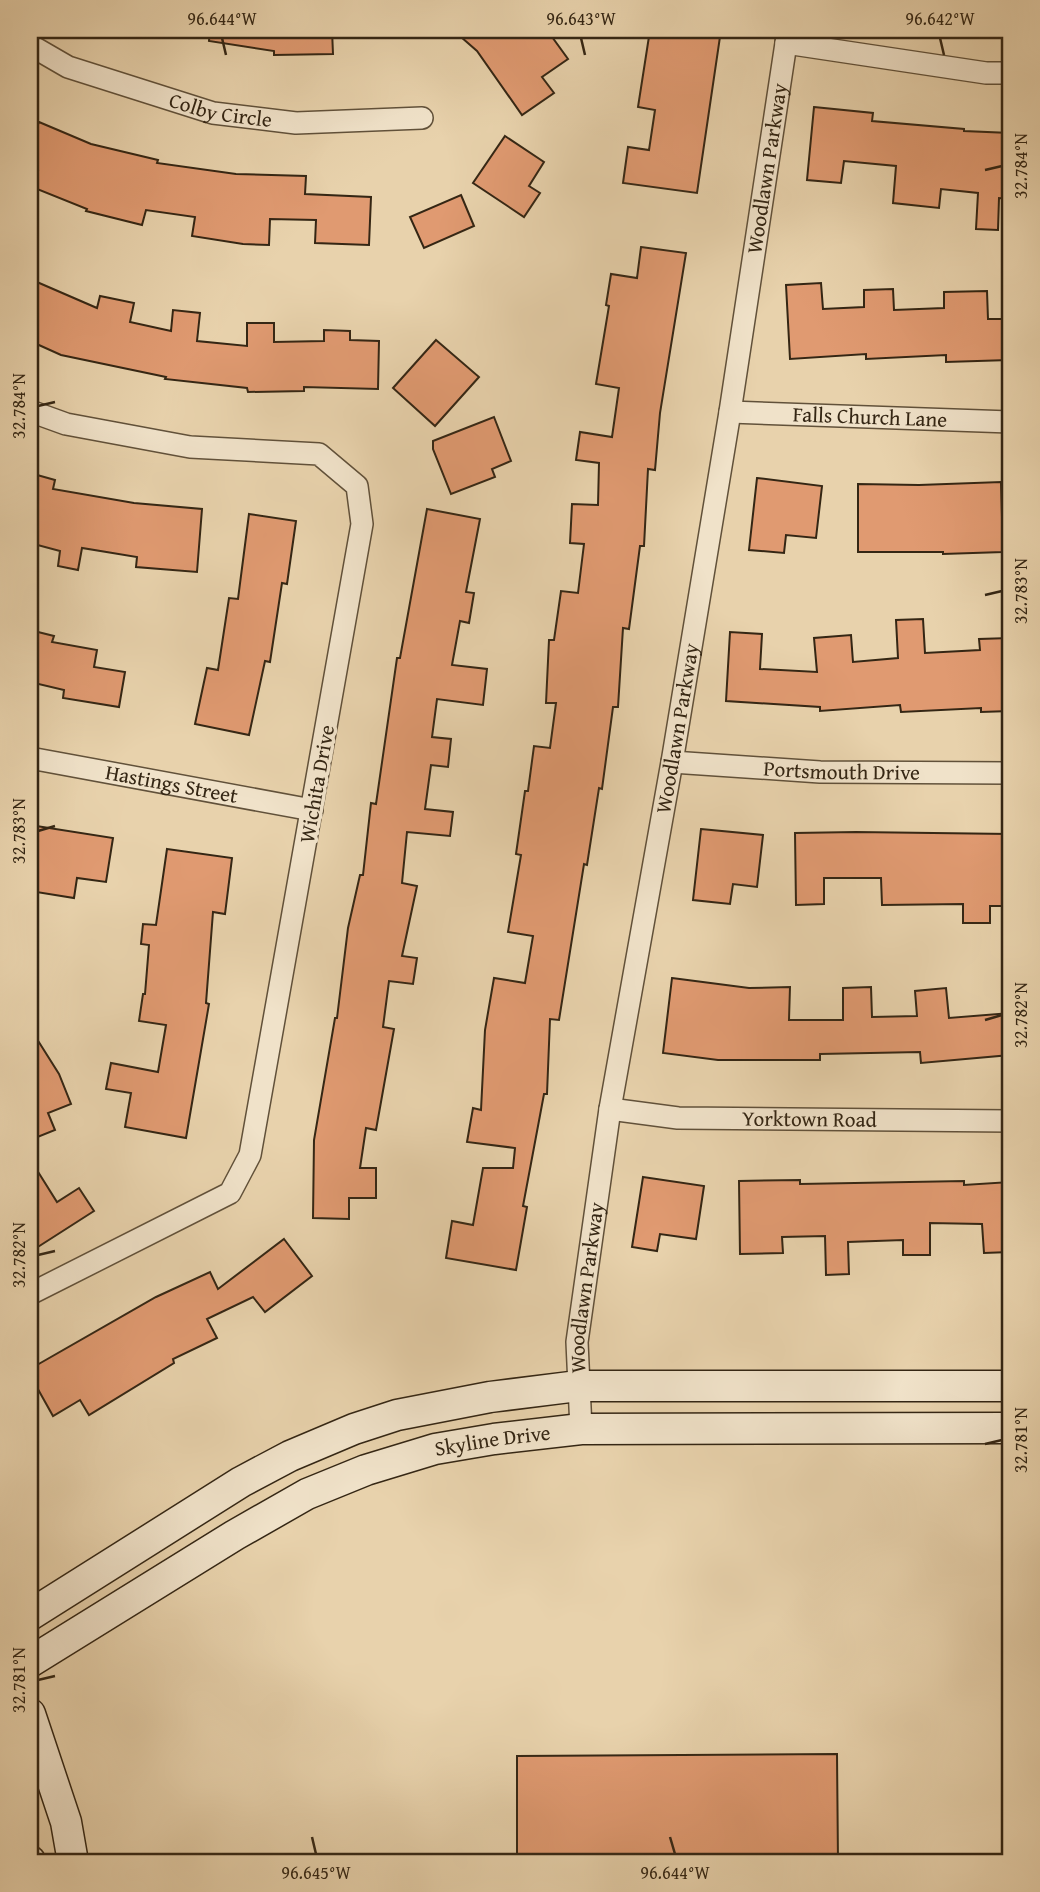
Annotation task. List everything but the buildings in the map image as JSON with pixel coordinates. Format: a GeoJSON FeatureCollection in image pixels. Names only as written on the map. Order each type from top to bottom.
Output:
{"type":"FeatureCollection","features":[{"type":"Feature","properties":{"kind":"main road","name":"Skyline Drive"},"geometry":{"type":"LineString","coordinates":[[30,1615],[241,1482],[290,1456],[354,1429],[397,1415],[490,1397],[578,1386],[1010,1386]]}},
{"type":"Feature","properties":{"kind":"main road","name":"Skyline Drive"},"geometry":{"type":"LineString","coordinates":[[30,1662],[235,1535],[307,1494],[366,1470],[435,1449],[581,1429],[1010,1429]]}},
{"type":"Feature","properties":{"kind":"main road"},"geometry":{"type":"LineString","coordinates":[[30,1714],[66,1822],[74,1862]]}},
{"type":"Feature","properties":{"kind":"street"},"geometry":{"type":"LineString","coordinates":[[787,37],[986,73],[1010,73]]}},
{"type":"Feature","properties":{"kind":"street","name":"Woodlawn Parkway"},"geometry":{"type":"LineString","coordinates":[[581,1429],[577,1342],[610,1109],[672,762],[730,412],[787,37]]}},
{"type":"Feature","properties":{"kind":"street","name":"Colby Circle"},"geometry":{"type":"LineString","coordinates":[[30,45],[68,67],[213,113],[296,123],[422,118]]}},
{"type":"Feature","properties":{"kind":"street","name":"Wichita Drive"},"geometry":{"type":"LineString","coordinates":[[30,411],[66,424],[190,447],[319,454],[357,486],[362,524],[250,1156],[229,1193],[30,1294]]}},
{"type":"Feature","properties":{"kind":"street","name":"Falls Church Lane"},"geometry":{"type":"LineString","coordinates":[[730,412],[1010,422]]}},
{"type":"Feature","properties":{"kind":"street","name":"Hastings Street"},"geometry":{"type":"LineString","coordinates":[[30,758],[312,810]]}},
{"type":"Feature","properties":{"kind":"street","name":"Portsmouth Drive"},"geometry":{"type":"LineString","coordinates":[[672,762],[820,772],[1010,773]]}},
{"type":"Feature","properties":{"kind":"street","name":"Yorktown Road"},"geometry":{"type":"LineString","coordinates":[[610,1109],[678,1118],[1010,1121]]}}]}
